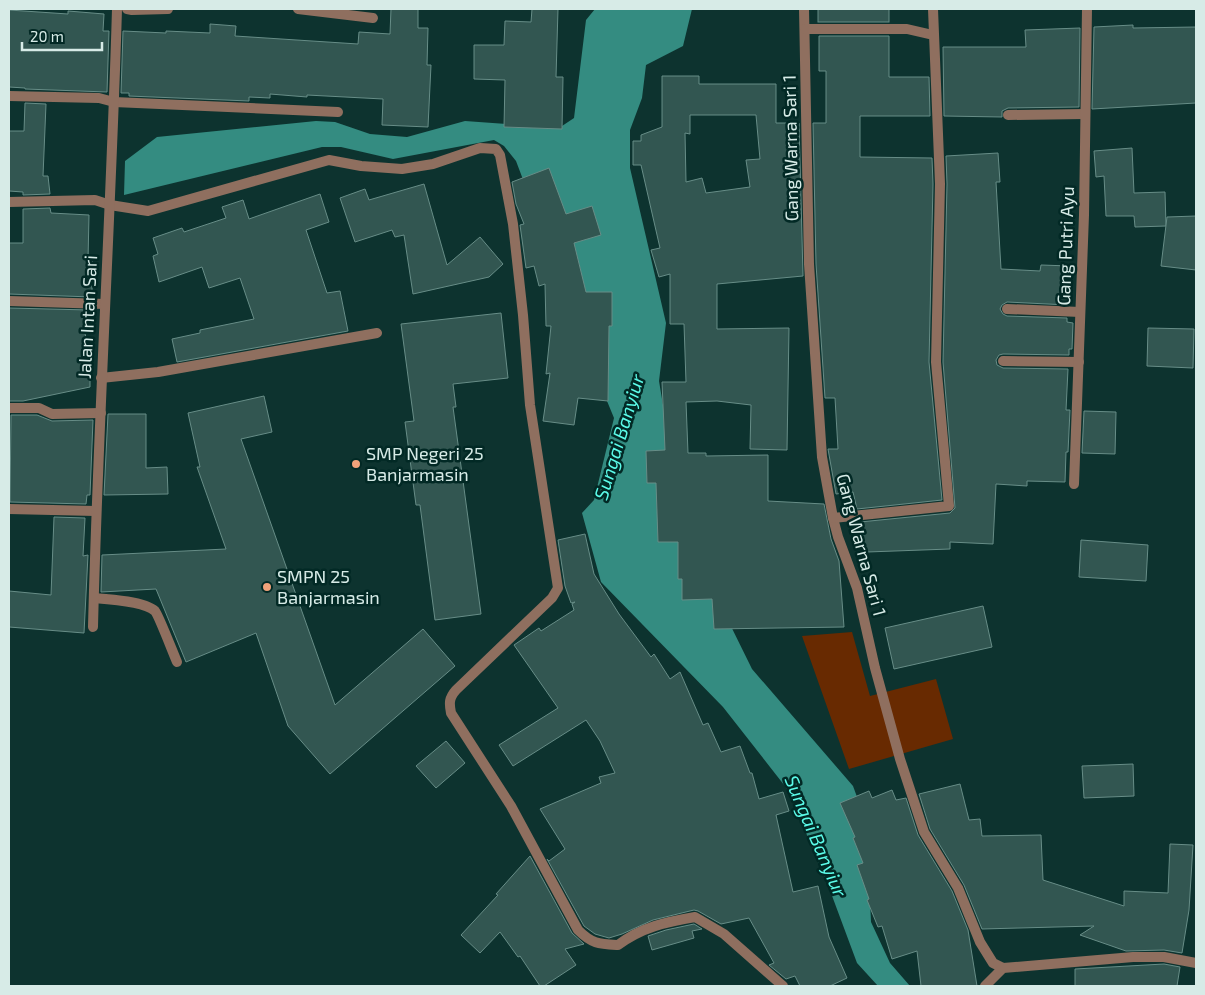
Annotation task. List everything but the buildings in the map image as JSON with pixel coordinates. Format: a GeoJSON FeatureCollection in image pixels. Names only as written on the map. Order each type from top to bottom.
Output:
{"type":"FeatureCollection","features":[{"type":"Feature","properties":{"kind":"street","name":"Jalan Intan Sari"},"geometry":{"type":"LineString","coordinates":[[93,627],[95,511],[101,412],[117,9]]}},
{"type":"Feature","properties":{"kind":"street"},"geometry":{"type":"LineString","coordinates":[[126,9],[168,9]]}},
{"type":"Feature","properties":{"kind":"street"},"geometry":{"type":"LineString","coordinates":[[298,9],[373,18]]}},
{"type":"Feature","properties":{"kind":"street","name":"Gang Warna Sari 1"},"geometry":{"type":"LineString","coordinates":[[804,9],[809,264],[822,457],[833,518],[857,588],[880,686],[900,759],[924,832],[958,888],[980,942],[993,962],[1003,968]]}},
{"type":"Feature","properties":{"kind":"street"},"geometry":{"type":"LineString","coordinates":[[833,518],[949,506],[936,362],[940,184],[932,9]]}},
{"type":"Feature","properties":{"kind":"street","name":"Gang Putri Ayu"},"geometry":{"type":"LineString","coordinates":[[1074,484],[1084,215],[1087,9]]}},
{"type":"Feature","properties":{"kind":"street"},"geometry":{"type":"LineString","coordinates":[[805,29],[907,29],[933,35]]}},
{"type":"Feature","properties":{"kind":"street"},"geometry":{"type":"LineString","coordinates":[[9,96],[99,98],[114,102],[338,112]]}},
{"type":"Feature","properties":{"kind":"street"},"geometry":{"type":"LineString","coordinates":[[1008,115],[1085,114]]}},
{"type":"Feature","properties":{"kind":"street"},"geometry":{"type":"LineString","coordinates":[[9,202],[95,200],[110,205],[148,211],[329,160],[361,166],[402,168],[433,164],[480,148],[496,150],[500,155],[513,224],[530,405],[558,588],[552,598],[456,690],[450,698],[451,713],[512,806],[578,930],[586,937],[594,943],[618,945],[632,935],[664,922],[695,917],[724,934],[783,986]]}},
{"type":"Feature","properties":{"kind":"street"},"geometry":{"type":"LineString","coordinates":[[9,302],[105,304]]}},
{"type":"Feature","properties":{"kind":"street"},"geometry":{"type":"LineString","coordinates":[[1007,310],[1080,312]]}},
{"type":"Feature","properties":{"kind":"street"},"geometry":{"type":"LineString","coordinates":[[101,378],[158,372],[377,333]]}},
{"type":"Feature","properties":{"kind":"street"},"geometry":{"type":"LineString","coordinates":[[1003,361],[1079,362]]}},
{"type":"Feature","properties":{"kind":"street"},"geometry":{"type":"LineString","coordinates":[[9,408],[39,408],[52,414],[101,412]]}},
{"type":"Feature","properties":{"kind":"street"},"geometry":{"type":"LineString","coordinates":[[9,509],[95,511]]}},
{"type":"Feature","properties":{"kind":"street"},"geometry":{"type":"LineString","coordinates":[[94,598],[122,600],[155,611],[177,662]]}},
{"type":"Feature","properties":{"kind":"street"},"geometry":{"type":"LineString","coordinates":[[985,986],[1003,968],[1133,957],[1164,957],[1196,963]]}},
{"type":"Feature","properties":{"kind":"shaded area"},"geometry":{"type":"Polygon","coordinates":[[[852,632],[870,696],[936,679],[953,739],[849,769],[802,636],[852,632]]]}},
{"type":"Feature","properties":{"kind":"water","name":"Sungai Banyiur"},"geometry":{"type":"Polygon","coordinates":[[[595,9],[692,9],[683,46],[646,65],[642,98],[630,130],[630,168],[666,323],[659,381],[671,453],[719,602],[752,669],[853,786],[860,805],[868,858],[871,922],[890,963],[910,986],[878,986],[857,963],[828,885],[788,790],[723,707],[601,582],[582,513],[594,500],[614,418],[607,401],[575,359],[555,264],[516,161],[504,146],[494,140],[393,159],[341,147],[322,147],[124,195],[125,161],[157,137],[316,121],[335,122],[370,134],[407,137],[465,121],[559,128],[574,118],[586,20],[595,9]]]}},
{"type":"Feature","properties":{"kind":"place","name":"SMP Negeri 25 Banjarmasin"},"geometry":{"type":"Point","coordinates":[356,464]}},
{"type":"Feature","properties":{"kind":"place","name":"SMPN 25 Banjarmasin"},"geometry":{"type":"Point","coordinates":[267,587]}}]}
